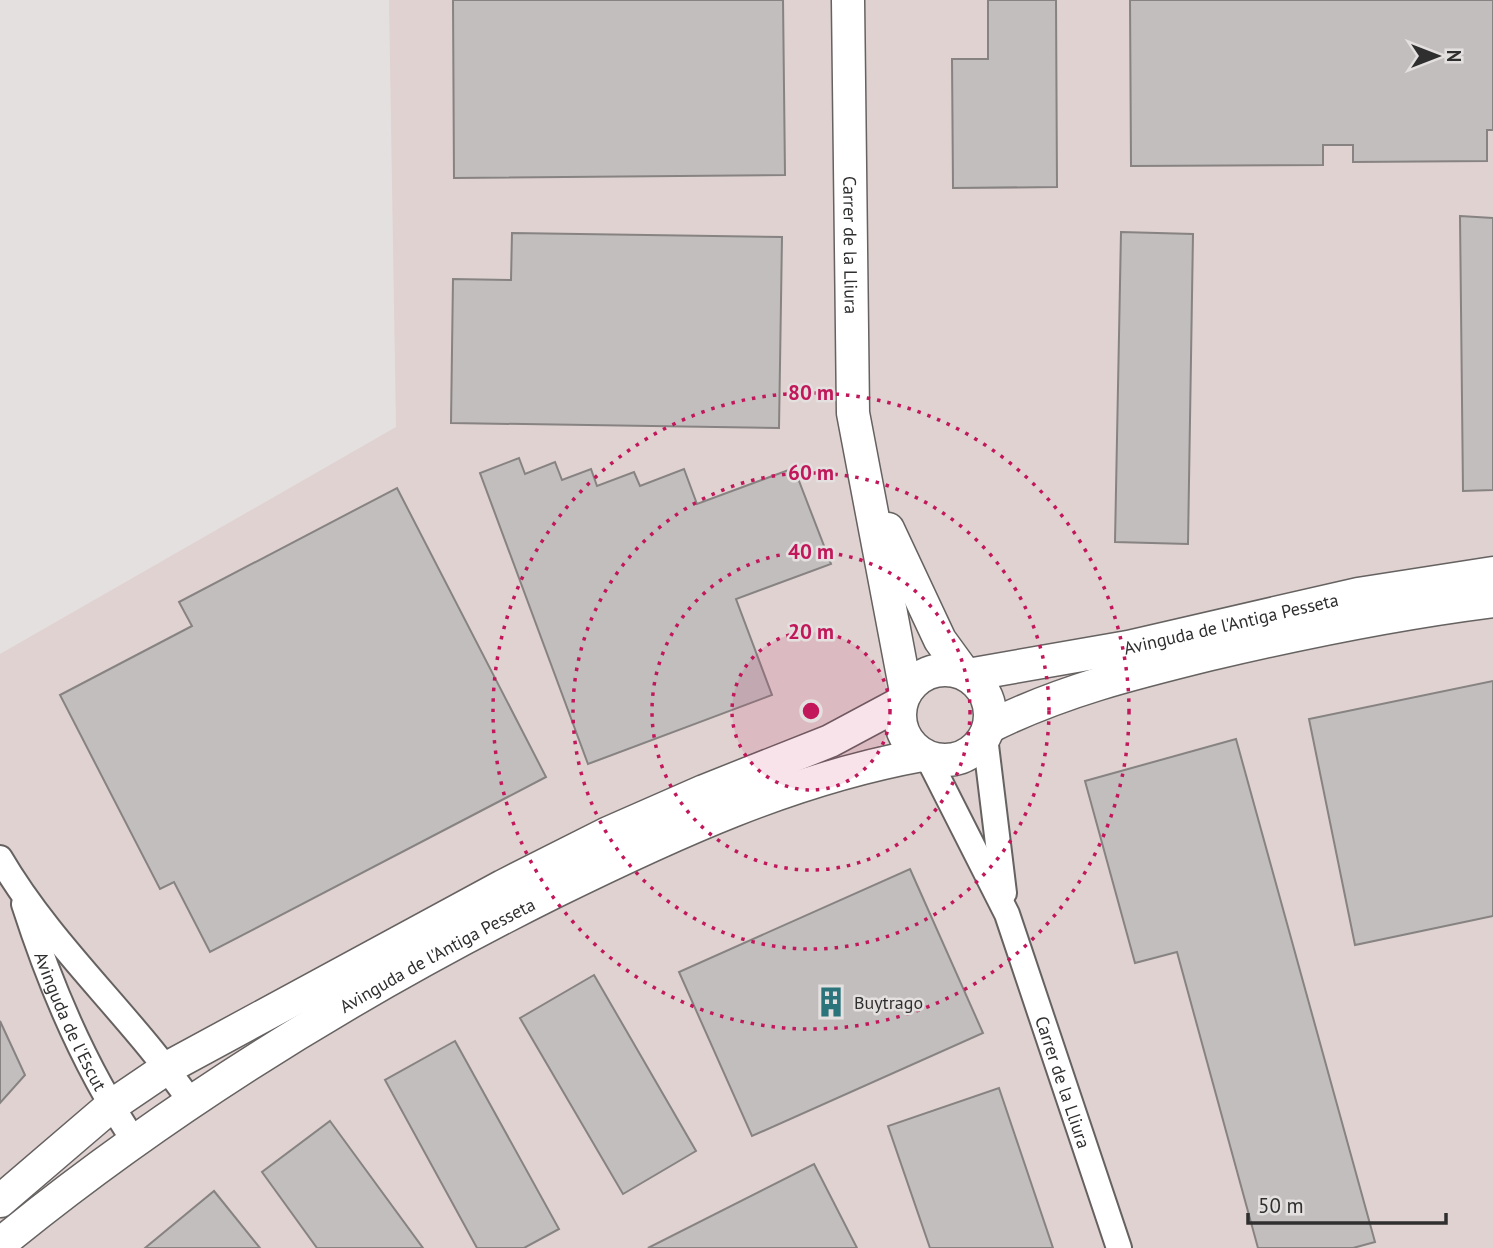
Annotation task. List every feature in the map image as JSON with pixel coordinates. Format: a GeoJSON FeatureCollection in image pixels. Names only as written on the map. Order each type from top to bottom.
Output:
{"type":"FeatureCollection","features":[{"type":"Feature","properties":{"kind":"street","name":"Carrer de la Lliura"},"geometry":{"type":"LineString","coordinates":[[848,0],[853,413],[869,488],[903,698]]}},
{"type":"Feature","properties":{"kind":"street","name":"Carrer de la Lliura"},"geometry":{"type":"LineString","coordinates":[[869,488],[940,640],[966,674]]}},
{"type":"Feature","properties":{"kind":"street","name":"Avinguda de l'Antiga Pesseta"},"geometry":{"type":"LineString","coordinates":[[966,674],[1128,647],[1358,594],[1493,573]]}},
{"type":"Feature","properties":{"kind":"street","name":"Avinguda de l'Antiga Pesseta"},"geometry":{"type":"LineString","coordinates":[[987,732],[1055,696],[1103,680],[1268,641],[1493,600]]}},
{"type":"Feature","properties":{"kind":"street"},"geometry":{"type":"LineString","coordinates":[[938,670],[966,674],[985,692],[991,715],[987,732],[977,748],[954,760],[925,756],[913,747],[901,726],[903,698],[925,674],[938,670]]}},
{"type":"Feature","properties":{"kind":"street","name":"Avinguda de l'Antiga Pesseta"},"geometry":{"type":"LineString","coordinates":[[0,1201],[111,1106],[167,1068],[503,886],[595,840],[704,791],[830,741],[903,698]]}},
{"type":"Feature","properties":{"kind":"street","name":"Carrer de la Lliura"},"geometry":{"type":"LineString","coordinates":[[987,732],[1006,914]]}},
{"type":"Feature","properties":{"kind":"street","name":"Carrer de la Lliura"},"geometry":{"type":"LineString","coordinates":[[925,756],[1006,914],[1119,1248]]}},
{"type":"Feature","properties":{"kind":"street","name":"Avinguda de l'Antiga Pesseta"},"geometry":{"type":"LineString","coordinates":[[0,1244],[190,1101],[281,1042],[364,993],[612,863],[710,820],[806,782],[925,756]]}},
{"type":"Feature","properties":{"kind":"street","name":"Avinguda de l'Escut"},"geometry":{"type":"LineString","coordinates":[[0,858],[21,894],[167,1068],[190,1101]]}},
{"type":"Feature","properties":{"kind":"street","name":"Avinguda de l'Escut"},"geometry":{"type":"LineString","coordinates":[[21,894],[45,971],[111,1106],[135,1142]]}},
{"type":"Feature","properties":{"kind":"shaded area"},"geometry":{"type":"Polygon","coordinates":[[[389,0],[1493,0],[1493,1248],[0,1248],[0,654],[396,427],[389,0]]]}},
{"type":"Feature","properties":{"kind":"building"},"geometry":{"type":"Polygon","coordinates":[[[453,0],[783,0],[785,175],[454,178],[453,0]]]}},
{"type":"Feature","properties":{"kind":"building"},"geometry":{"type":"Polygon","coordinates":[[[988,0],[1056,0],[1057,187],[953,188],[952,59],[988,59],[988,0]]]}},
{"type":"Feature","properties":{"kind":"building"},"geometry":{"type":"Polygon","coordinates":[[[1130,0],[1493,0],[1493,130],[1487,130],[1487,161],[1353,162],[1353,145],[1323,145],[1323,165],[1131,166],[1130,0]]]}},
{"type":"Feature","properties":{"kind":"building"},"geometry":{"type":"Polygon","coordinates":[[[1460,216],[1493,218],[1493,490],[1463,491],[1460,216]]]}},
{"type":"Feature","properties":{"kind":"building"},"geometry":{"type":"Polygon","coordinates":[[[1121,232],[1193,234],[1188,544],[1115,542],[1121,232]]]}},
{"type":"Feature","properties":{"kind":"building"},"geometry":{"type":"Polygon","coordinates":[[[512,233],[782,237],[779,428],[451,423],[453,279],[511,280],[512,233]]]}},
{"type":"Feature","properties":{"kind":"building"},"geometry":{"type":"Polygon","coordinates":[[[519,458],[525,474],[555,462],[562,480],[591,469],[597,486],[634,472],[640,486],[684,469],[697,504],[794,468],[831,564],[736,599],[772,695],[588,764],[480,473],[519,458]]]}},
{"type":"Feature","properties":{"kind":"building"},"geometry":{"type":"Polygon","coordinates":[[[397,488],[546,777],[210,952],[174,882],[160,889],[60,695],[192,626],[179,602],[397,488]]]}},
{"type":"Feature","properties":{"kind":"building"},"geometry":{"type":"Polygon","coordinates":[[[1493,681],[1493,916],[1355,945],[1309,719],[1493,681]]]}},
{"type":"Feature","properties":{"kind":"building"},"geometry":{"type":"Polygon","coordinates":[[[1236,739],[1375,1242],[1353,1248],[1258,1248],[1177,952],[1135,963],[1085,781],[1236,739]]]}},
{"type":"Feature","properties":{"kind":"building","name":"Buytrago"},"geometry":{"type":"Polygon","coordinates":[[[910,869],[983,1033],[752,1136],[679,972],[910,869]]]}},
{"type":"Feature","properties":{"kind":"building"},"geometry":{"type":"Polygon","coordinates":[[[594,975],[696,1151],[623,1194],[520,1018],[594,975]]]}},
{"type":"Feature","properties":{"kind":"building"},"geometry":{"type":"Polygon","coordinates":[[[0,1021],[25,1075],[0,1103],[0,1021]]]}},
{"type":"Feature","properties":{"kind":"building"},"geometry":{"type":"Polygon","coordinates":[[[455,1041],[559,1229],[524,1248],[477,1248],[385,1080],[455,1041]]]}},
{"type":"Feature","properties":{"kind":"building"},"geometry":{"type":"Polygon","coordinates":[[[999,1088],[1053,1248],[930,1248],[888,1126],[999,1088]]]}},
{"type":"Feature","properties":{"kind":"building"},"geometry":{"type":"Polygon","coordinates":[[[330,1121],[423,1248],[317,1248],[262,1172],[330,1121]]]}},
{"type":"Feature","properties":{"kind":"building"},"geometry":{"type":"Polygon","coordinates":[[[814,1164],[857,1248],[648,1248],[814,1164]]]}},
{"type":"Feature","properties":{"kind":"building"},"geometry":{"type":"Polygon","coordinates":[[[214,1191],[260,1248],[145,1248],[214,1191]]]}},
{"type":"Feature","properties":{"kind":"place","name":"Buytrago"},"geometry":{"type":"Point","coordinates":[831,1002]}}]}
